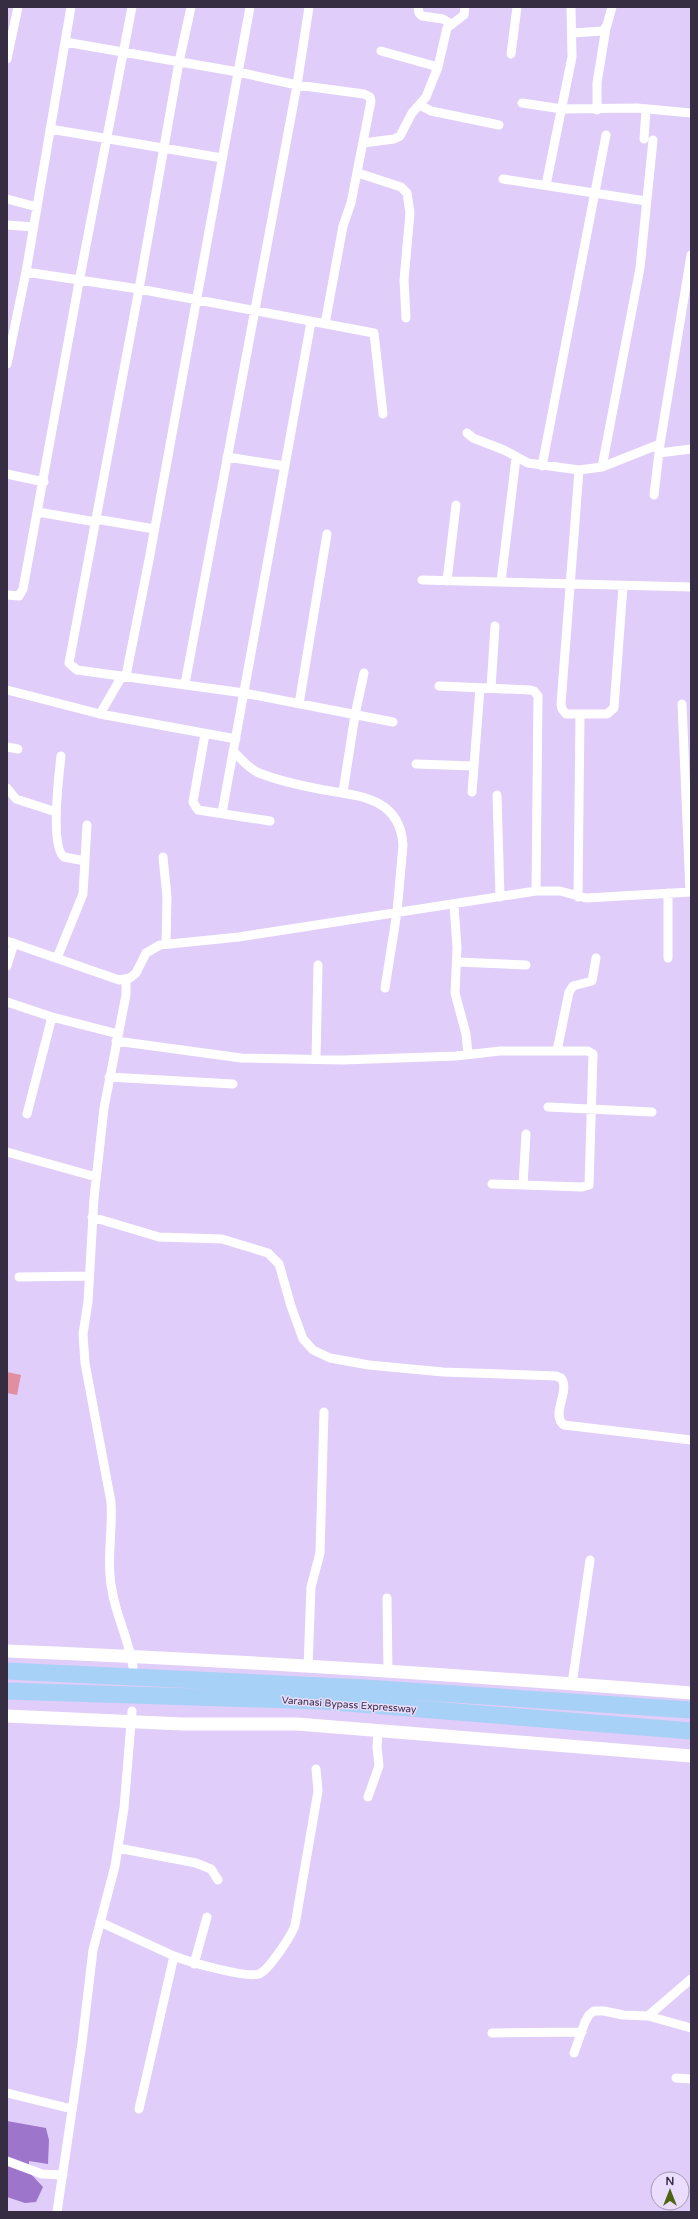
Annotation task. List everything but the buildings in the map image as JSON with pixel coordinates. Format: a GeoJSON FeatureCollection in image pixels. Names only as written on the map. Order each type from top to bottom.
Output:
{"type":"FeatureCollection","features":[{"type":"Feature","properties":{"kind":"highway","name":"Varanasi Bypass Expressway"},"geometry":{"type":"LineString","coordinates":[[7,1671],[365,1688],[691,1710]]}},
{"type":"Feature","properties":{"kind":"highway","name":"Varanasi Bypass Expressway"},"geometry":{"type":"LineString","coordinates":[[7,1691],[322,1701],[691,1731]]}},
{"type":"Feature","properties":{"kind":"street"},"geometry":{"type":"LineString","coordinates":[[7,59],[10,27],[18,7]]}},
{"type":"Feature","properties":{"kind":"street"},"geometry":{"type":"LineString","coordinates":[[7,364],[26,272],[71,7]]}},
{"type":"Feature","properties":{"kind":"street"},"geometry":{"type":"LineString","coordinates":[[7,596],[19,596],[21,594],[44,482],[79,282],[132,7]]}},
{"type":"Feature","properties":{"kind":"street"},"geometry":{"type":"LineString","coordinates":[[191,7],[179,62],[139,289],[69,659],[72,667],[77,670],[185,684],[393,722]]}},
{"type":"Feature","properties":{"kind":"street"},"geometry":{"type":"LineString","coordinates":[[100,714],[124,676],[154,529],[250,7]]}},
{"type":"Feature","properties":{"kind":"street"},"geometry":{"type":"LineString","coordinates":[[185,684],[297,85],[309,7]]}},
{"type":"Feature","properties":{"kind":"street"},"geometry":{"type":"LineString","coordinates":[[418,7],[419,13],[422,16],[438,18],[451,24]]}},
{"type":"Feature","properties":{"kind":"street"},"geometry":{"type":"LineString","coordinates":[[363,143],[397,138],[412,113],[426,97],[438,67],[445,32],[451,24],[464,15],[465,7]]}},
{"type":"Feature","properties":{"kind":"street"},"geometry":{"type":"LineString","coordinates":[[511,54],[517,7]]}},
{"type":"Feature","properties":{"kind":"street"},"geometry":{"type":"LineString","coordinates":[[546,185],[572,57],[571,7]]}},
{"type":"Feature","properties":{"kind":"street"},"geometry":{"type":"LineString","coordinates":[[597,110],[597,83],[606,28],[612,7]]}},
{"type":"Feature","properties":{"kind":"street"},"geometry":{"type":"LineString","coordinates":[[572,33],[597,32],[606,28]]}},
{"type":"Feature","properties":{"kind":"street"},"geometry":{"type":"LineString","coordinates":[[65,42],[238,72],[297,85],[364,94],[370,97],[371,101],[358,172],[343,226],[325,324]]}},
{"type":"Feature","properties":{"kind":"street"},"geometry":{"type":"LineString","coordinates":[[380,51],[438,67]]}},
{"type":"Feature","properties":{"kind":"street"},"geometry":{"type":"LineString","coordinates":[[522,103],[562,109],[597,110],[637,108],[691,113]]}},
{"type":"Feature","properties":{"kind":"street"},"geometry":{"type":"LineString","coordinates":[[420,105],[431,111],[499,125]]}},
{"type":"Feature","properties":{"kind":"street"},"geometry":{"type":"LineString","coordinates":[[602,467],[640,268],[646,201],[648,139],[646,109]]}},
{"type":"Feature","properties":{"kind":"street"},"geometry":{"type":"LineString","coordinates":[[50,129],[164,147],[222,158]]}},
{"type":"Feature","properties":{"kind":"street"},"geometry":{"type":"LineString","coordinates":[[542,466],[606,135]]}},
{"type":"Feature","properties":{"kind":"street"},"geometry":{"type":"LineString","coordinates":[[358,172],[401,187],[407,193],[410,213],[404,280],[406,318]]}},
{"type":"Feature","properties":{"kind":"street"},"geometry":{"type":"LineString","coordinates":[[503,179],[646,201]]}},
{"type":"Feature","properties":{"kind":"street"},"geometry":{"type":"LineString","coordinates":[[7,199],[37,206]]}},
{"type":"Feature","properties":{"kind":"street"},"geometry":{"type":"LineString","coordinates":[[7,225],[34,227]]}},
{"type":"Feature","properties":{"kind":"street"},"geometry":{"type":"LineString","coordinates":[[654,495],[660,444],[691,255]]}},
{"type":"Feature","properties":{"kind":"street"},"geometry":{"type":"LineString","coordinates":[[26,272],[79,282],[139,289],[254,312],[371,332],[376,335],[383,414]]}},
{"type":"Feature","properties":{"kind":"street"},"geometry":{"type":"LineString","coordinates":[[222,813],[311,322]]}},
{"type":"Feature","properties":{"kind":"street"},"geometry":{"type":"LineString","coordinates":[[467,433],[473,438],[504,450],[528,464],[579,470],[602,467],[660,444]]}},
{"type":"Feature","properties":{"kind":"street"},"geometry":{"type":"LineString","coordinates":[[659,453],[691,449]]}},
{"type":"Feature","properties":{"kind":"street"},"geometry":{"type":"LineString","coordinates":[[227,457],[285,466]]}},
{"type":"Feature","properties":{"kind":"street"},"geometry":{"type":"LineString","coordinates":[[501,582],[516,458]]}},
{"type":"Feature","properties":{"kind":"street"},"geometry":{"type":"LineString","coordinates":[[579,470],[561,704],[562,709],[566,714],[607,714],[614,708],[623,586]]}},
{"type":"Feature","properties":{"kind":"street"},"geometry":{"type":"LineString","coordinates":[[7,474],[44,482]]}},
{"type":"Feature","properties":{"kind":"street"},"geometry":{"type":"LineString","coordinates":[[447,580],[456,505]]}},
{"type":"Feature","properties":{"kind":"street"},"geometry":{"type":"LineString","coordinates":[[38,512],[154,529]]}},
{"type":"Feature","properties":{"kind":"street"},"geometry":{"type":"LineString","coordinates":[[299,704],[327,534]]}},
{"type":"Feature","properties":{"kind":"street"},"geometry":{"type":"LineString","coordinates":[[422,580],[691,587]]}},
{"type":"Feature","properties":{"kind":"street"},"geometry":{"type":"LineString","coordinates":[[491,688],[495,626]]}},
{"type":"Feature","properties":{"kind":"street"},"geometry":{"type":"LineString","coordinates":[[343,792],[355,714],[364,673]]}},
{"type":"Feature","properties":{"kind":"street"},"geometry":{"type":"LineString","coordinates":[[439,686],[530,690],[534,691],[538,696],[536,891]]}},
{"type":"Feature","properties":{"kind":"street"},"geometry":{"type":"LineString","coordinates":[[472,792],[480,688]]}},
{"type":"Feature","properties":{"kind":"street"},"geometry":{"type":"LineString","coordinates":[[7,690],[100,714],[236,739]]}},
{"type":"Feature","properties":{"kind":"street"},"geometry":{"type":"LineString","coordinates":[[7,966],[11,942],[119,980],[126,980],[136,973],[146,953],[151,948],[166,944],[239,937],[536,891],[560,891],[578,897],[691,892],[682,704]]}},
{"type":"Feature","properties":{"kind":"street"},"geometry":{"type":"LineString","coordinates":[[578,897],[580,715]]}},
{"type":"Feature","properties":{"kind":"street"},"geometry":{"type":"LineString","coordinates":[[205,734],[193,802],[198,810],[270,821]]}},
{"type":"Feature","properties":{"kind":"street"},"geometry":{"type":"LineString","coordinates":[[7,747],[18,749]]}},
{"type":"Feature","properties":{"kind":"street"},"geometry":{"type":"LineString","coordinates":[[233,751],[248,766],[262,774],[325,790],[358,795],[383,806],[392,814],[402,836],[403,845],[397,912],[385,988]]}},
{"type":"Feature","properties":{"kind":"street"},"geometry":{"type":"LineString","coordinates":[[61,756],[56,812],[61,854],[86,861]]}},
{"type":"Feature","properties":{"kind":"street"},"geometry":{"type":"LineString","coordinates":[[416,764],[474,766]]}},
{"type":"Feature","properties":{"kind":"street"},"geometry":{"type":"LineString","coordinates":[[7,788],[16,799],[56,812]]}},
{"type":"Feature","properties":{"kind":"street"},"geometry":{"type":"LineString","coordinates":[[497,795],[500,897]]}},
{"type":"Feature","properties":{"kind":"street"},"geometry":{"type":"LineString","coordinates":[[57,958],[81,901],[86,861],[87,824]]}},
{"type":"Feature","properties":{"kind":"street"},"geometry":{"type":"LineString","coordinates":[[163,858],[167,898],[166,944]]}},
{"type":"Feature","properties":{"kind":"street"},"geometry":{"type":"LineString","coordinates":[[668,893],[668,958]]}},
{"type":"Feature","properties":{"kind":"street"},"geometry":{"type":"LineString","coordinates":[[454,904],[457,962],[455,998],[464,1027],[468,1054]]}},
{"type":"Feature","properties":{"kind":"street"},"geometry":{"type":"LineString","coordinates":[[558,1051],[569,992],[573,986],[592,981],[596,958]]}},
{"type":"Feature","properties":{"kind":"street"},"geometry":{"type":"LineString","coordinates":[[457,962],[526,965]]}},
{"type":"Feature","properties":{"kind":"street"},"geometry":{"type":"LineString","coordinates":[[316,1059],[318,965]]}},
{"type":"Feature","properties":{"kind":"street"},"geometry":{"type":"LineString","coordinates":[[126,980],[126,994],[109,1077],[96,1177],[83,1351],[111,1502],[113,1526],[110,1561],[112,1591],[132,1661]]}},
{"type":"Feature","properties":{"kind":"street"},"geometry":{"type":"LineString","coordinates":[[7,1002],[117,1037],[241,1058],[408,1058],[500,1051],[588,1051],[593,1054],[589,1185],[582,1187],[492,1184]]}},
{"type":"Feature","properties":{"kind":"street"},"geometry":{"type":"LineString","coordinates":[[27,1114],[52,1017]]}},
{"type":"Feature","properties":{"kind":"street"},"geometry":{"type":"LineString","coordinates":[[109,1077],[233,1084]]}},
{"type":"Feature","properties":{"kind":"street"},"geometry":{"type":"LineString","coordinates":[[548,1107],[652,1112]]}},
{"type":"Feature","properties":{"kind":"street"},"geometry":{"type":"LineString","coordinates":[[523,1185],[526,1134]]}},
{"type":"Feature","properties":{"kind":"street"},"geometry":{"type":"LineString","coordinates":[[7,1152],[96,1177]]}},
{"type":"Feature","properties":{"kind":"street"},"geometry":{"type":"LineString","coordinates":[[92,1217],[159,1237],[222,1239],[268,1253],[279,1264],[291,1306],[303,1339],[313,1350],[330,1358],[369,1365],[443,1372],[556,1376],[561,1378],[564,1383],[560,1417],[564,1425],[691,1440]]}},
{"type":"Feature","properties":{"kind":"street"},"geometry":{"type":"LineString","coordinates":[[19,1277],[89,1276]]}},
{"type":"Feature","properties":{"kind":"street"},"geometry":{"type":"LineString","coordinates":[[308,1667],[311,1586],[320,1553],[324,1412]]}},
{"type":"Feature","properties":{"kind":"street"},"geometry":{"type":"LineString","coordinates":[[572,1684],[590,1560]]}},
{"type":"Feature","properties":{"kind":"street"},"geometry":{"type":"LineString","coordinates":[[387,1598],[388,1672]]}},
{"type":"Feature","properties":{"kind":"street"},"geometry":{"type":"LineString","coordinates":[[7,1651],[132,1661],[308,1667],[691,1693]]}},
{"type":"Feature","properties":{"kind":"street"},"geometry":{"type":"LineString","coordinates":[[7,1716],[131,1716],[297,1724],[691,1756]]}},
{"type":"Feature","properties":{"kind":"street"},"geometry":{"type":"LineString","coordinates":[[57,2212],[93,1950],[115,1866],[118,1848],[131,1716]]}},
{"type":"Feature","properties":{"kind":"street"},"geometry":{"type":"LineString","coordinates":[[368,1797],[379,1766],[377,1747],[378,1731]]}},
{"type":"Feature","properties":{"kind":"street"},"geometry":{"type":"LineString","coordinates":[[100,1922],[194,1964],[248,1975],[261,1974],[290,1938],[295,1925],[318,1791],[316,1769]]}},
{"type":"Feature","properties":{"kind":"street"},"geometry":{"type":"LineString","coordinates":[[118,1848],[196,1863],[211,1869],[218,1880]]}},
{"type":"Feature","properties":{"kind":"street"},"geometry":{"type":"LineString","coordinates":[[194,1964],[206,1917]]}},
{"type":"Feature","properties":{"kind":"street"},"geometry":{"type":"LineString","coordinates":[[139,2110],[174,1956]]}},
{"type":"Feature","properties":{"kind":"street"},"geometry":{"type":"LineString","coordinates":[[648,2016],[691,1979]]}},
{"type":"Feature","properties":{"kind":"street"},"geometry":{"type":"LineString","coordinates":[[574,2054],[589,2015],[594,2011],[604,2011],[623,2015],[648,2016],[691,2028]]}},
{"type":"Feature","properties":{"kind":"street"},"geometry":{"type":"LineString","coordinates":[[492,2033],[582,2032]]}},
{"type":"Feature","properties":{"kind":"street"},"geometry":{"type":"LineString","coordinates":[[676,2078],[691,2079]]}},
{"type":"Feature","properties":{"kind":"street"},"geometry":{"type":"LineString","coordinates":[[7,2093],[72,2109]]}},
{"type":"Feature","properties":{"kind":"street"},"geometry":{"type":"LineString","coordinates":[[7,2161],[42,2174],[63,2175]]}},
{"type":"Feature","properties":{"kind":"shaded area"},"geometry":{"type":"Polygon","coordinates":[[[7,1372],[21,1375],[17,1395],[7,1393],[7,1372]]]}},
{"type":"Feature","properties":{"kind":"shaded area"},"geometry":{"type":"Polygon","coordinates":[[[7,2121],[46,2128],[49,2140],[48,2164],[29,2161],[29,2172],[43,2187],[36,2202],[25,2203],[7,2197],[7,2121]]]}}]}
